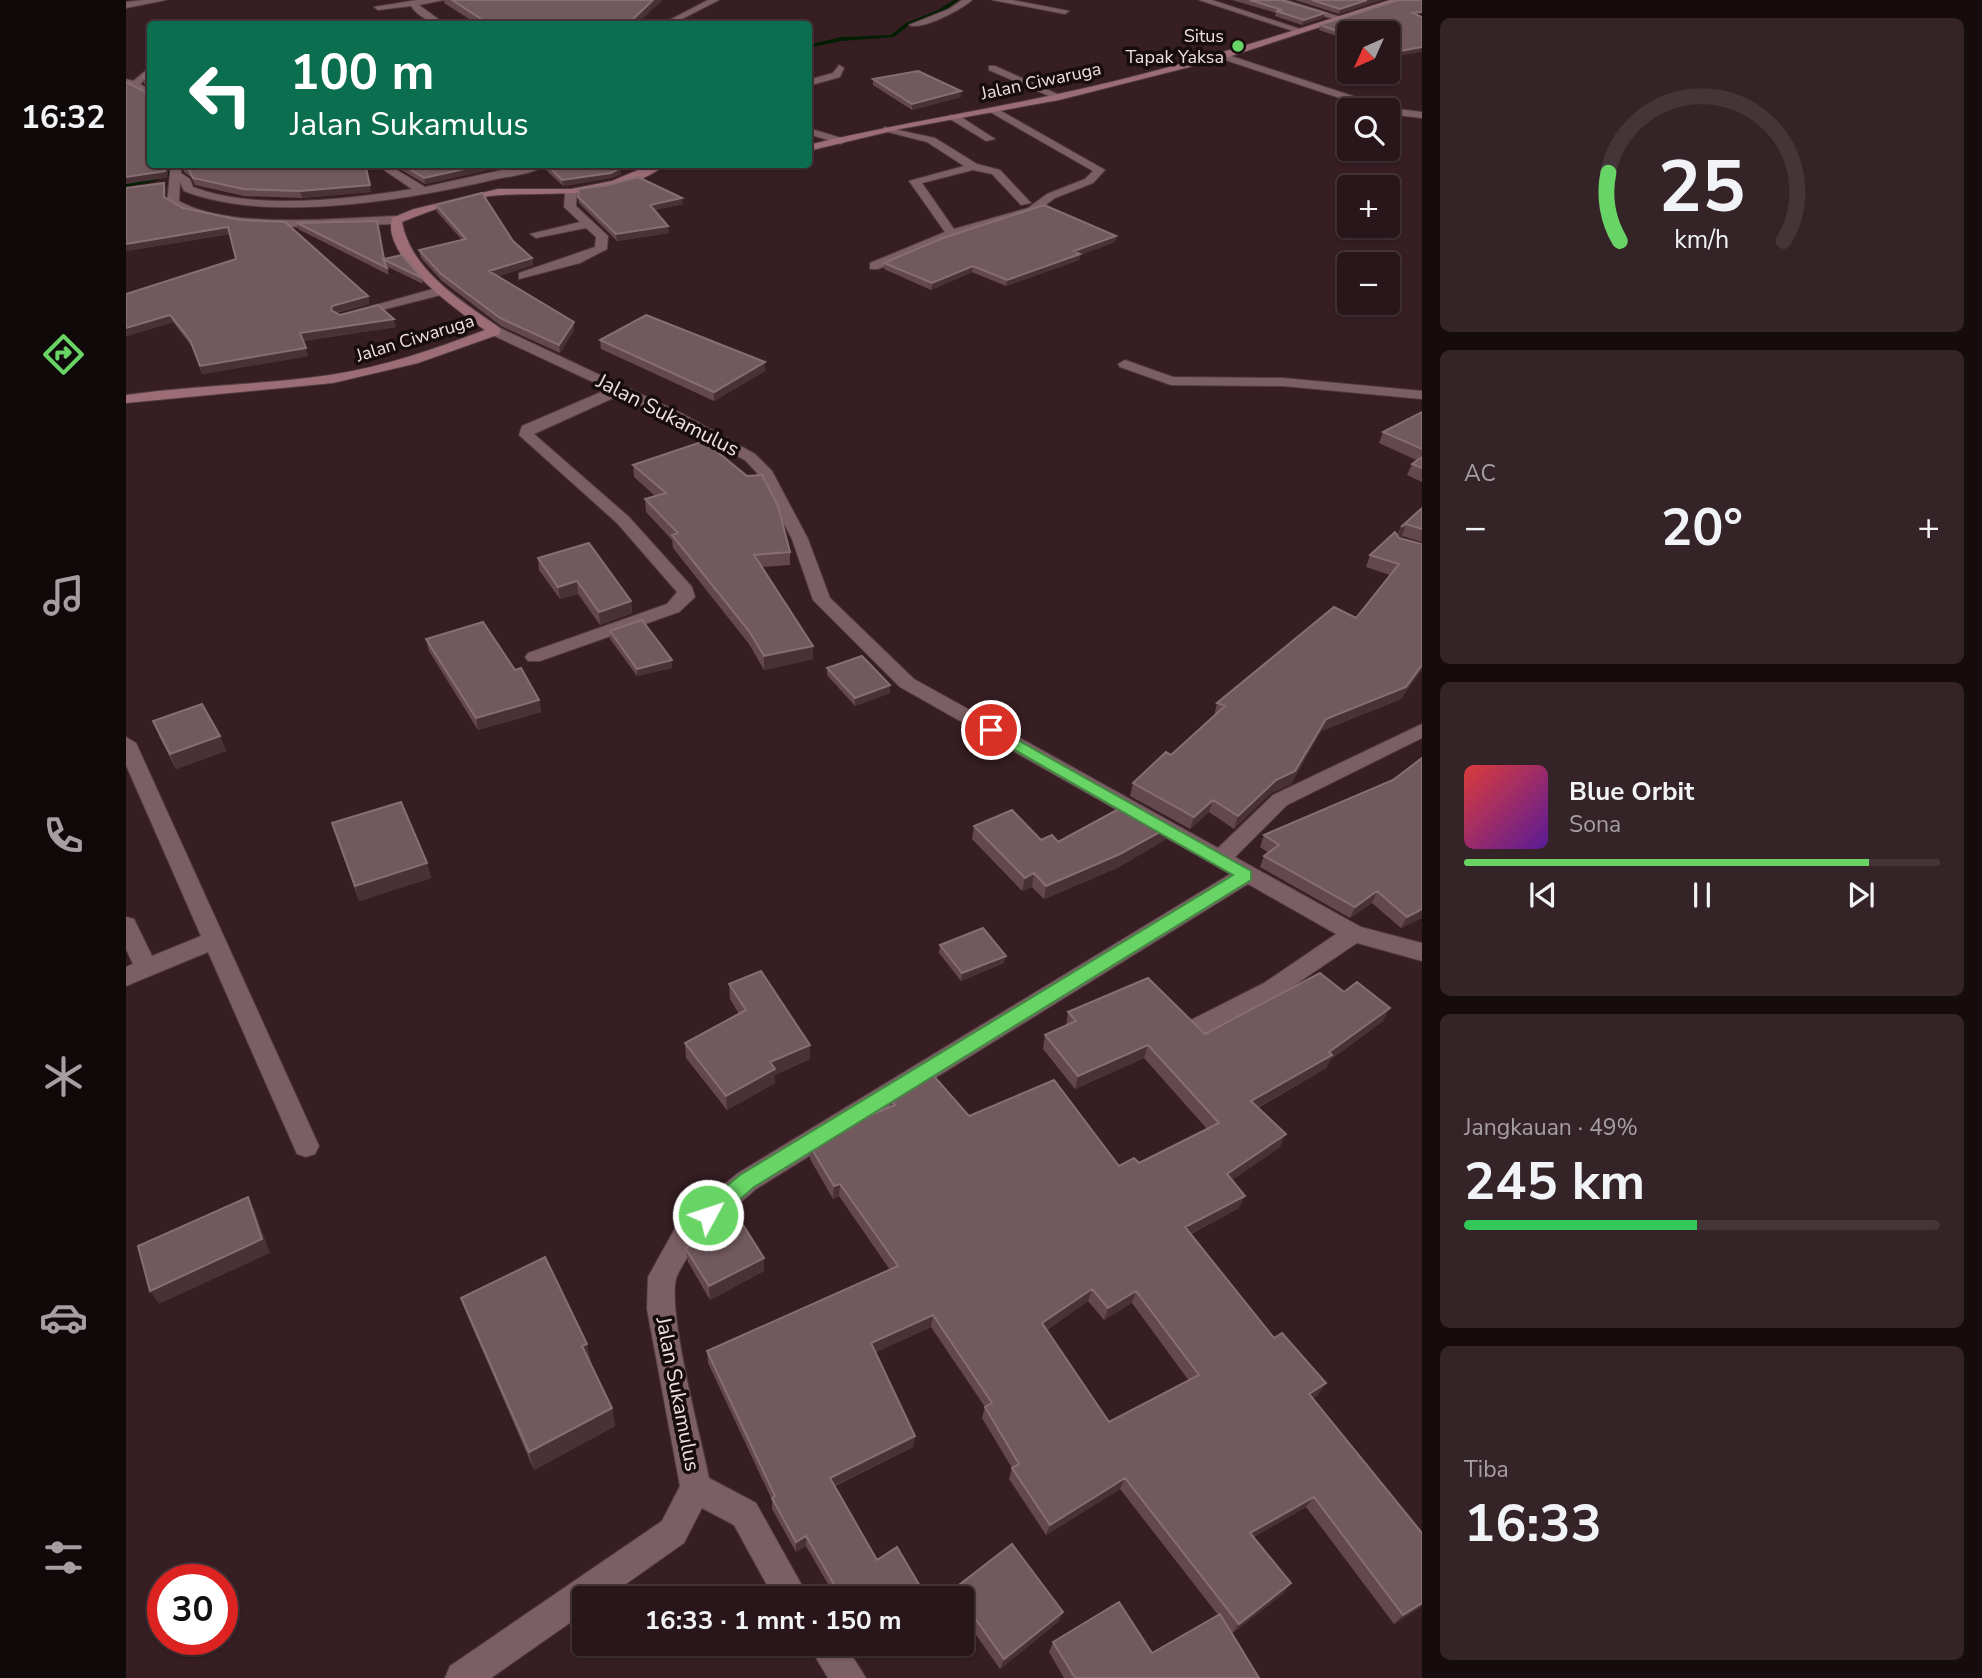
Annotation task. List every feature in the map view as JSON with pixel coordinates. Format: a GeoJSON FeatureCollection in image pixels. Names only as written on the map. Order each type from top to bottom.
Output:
{"type":"FeatureCollection","features":[{"type":"Feature","properties":{"kind":"street"},"geometry":{"type":"LineString","coordinates":[[126,5],[162,0]]}},
{"type":"Feature","properties":{"kind":"street"},"geometry":{"type":"LineString","coordinates":[[378,6],[440,0]]}},
{"type":"Feature","properties":{"kind":"street"},"geometry":{"type":"LineString","coordinates":[[672,21],[715,0]]}},
{"type":"Feature","properties":{"kind":"street"},"geometry":{"type":"LineString","coordinates":[[913,25],[952,11],[968,0]]}},
{"type":"Feature","properties":{"kind":"street"},"geometry":{"type":"LineString","coordinates":[[996,0],[1065,12]]}},
{"type":"Feature","properties":{"kind":"street"},"geometry":{"type":"LineString","coordinates":[[1203,0],[1299,30]]}},
{"type":"Feature","properties":{"kind":"street"},"geometry":{"type":"LineString","coordinates":[[1277,0],[1340,18]]}},
{"type":"Feature","properties":{"kind":"street","name":"Jalan Ciwaruga"},"geometry":{"type":"LineString","coordinates":[[812,147],[888,129],[1059,97],[1222,56],[1399,0]]}},
{"type":"Feature","properties":{"kind":"street"},"geometry":{"type":"LineString","coordinates":[[414,3],[418,10],[435,21]]}},
{"type":"Feature","properties":{"kind":"street"},"geometry":{"type":"LineString","coordinates":[[1222,56],[1349,98]]}},
{"type":"Feature","properties":{"kind":"street"},"geometry":{"type":"LineString","coordinates":[[812,82],[837,75],[839,68]]}},
{"type":"Feature","properties":{"kind":"street"},"geometry":{"type":"LineString","coordinates":[[992,68],[1059,97]]}},
{"type":"Feature","properties":{"kind":"street"},"geometry":{"type":"LineString","coordinates":[[147,72],[131,83],[147,93]]}},
{"type":"Feature","properties":{"kind":"street"},"geometry":{"type":"LineString","coordinates":[[874,266],[947,235],[1031,210],[1051,196],[1089,181],[1100,170],[995,110]]}},
{"type":"Feature","properties":{"kind":"street"},"geometry":{"type":"LineString","coordinates":[[1400,112],[1422,115]]}},
{"type":"Feature","properties":{"kind":"street"},"geometry":{"type":"LineString","coordinates":[[954,117],[990,139]]}},
{"type":"Feature","properties":{"kind":"street"},"geometry":{"type":"LineString","coordinates":[[1400,119],[1422,124]]}},
{"type":"Feature","properties":{"kind":"street"},"geometry":{"type":"LineString","coordinates":[[888,129],[931,140],[973,166],[996,172],[1025,203]]}},
{"type":"Feature","properties":{"kind":"street"},"geometry":{"type":"LineString","coordinates":[[812,132],[841,141]]}},
{"type":"Feature","properties":{"kind":"street"},"geometry":{"type":"LineString","coordinates":[[948,229],[915,181],[973,166]]}},
{"type":"Feature","properties":{"kind":"street"},"geometry":{"type":"LineString","coordinates":[[385,168],[425,192]]}},
{"type":"Feature","properties":{"kind":"street"},"geometry":{"type":"LineString","coordinates":[[496,168],[508,174]]}},
{"type":"Feature","properties":{"kind":"street"},"geometry":{"type":"LineString","coordinates":[[530,168],[425,192],[327,204],[244,201],[202,195],[188,190],[186,181],[171,176],[173,202],[187,213],[268,221],[396,220],[418,211],[498,192],[571,192],[615,184],[653,168]]}},
{"type":"Feature","properties":{"kind":"street"},"geometry":{"type":"LineString","coordinates":[[523,275],[576,260],[601,248],[602,236],[570,207],[571,192]]}},
{"type":"Feature","properties":{"kind":"street","name":"Jalan Ciwaruga"},"geometry":{"type":"LineString","coordinates":[[396,220],[400,243],[440,291],[495,331]]}},
{"type":"Feature","properties":{"kind":"street"},"geometry":{"type":"LineString","coordinates":[[536,234],[589,224]]}},
{"type":"Feature","properties":{"kind":"street"},"geometry":{"type":"LineString","coordinates":[[341,316],[440,291]]}},
{"type":"Feature","properties":{"kind":"street","name":"Jalan Ciwaruga"},"geometry":{"type":"LineString","coordinates":[[126,399],[360,374],[440,352],[495,331]]}},
{"type":"Feature","properties":{"kind":"street","name":"Jalan Sukamulus"},"geometry":{"type":"LineString","coordinates":[[463,1678],[673,1532],[696,1488],[661,1310],[662,1277],[688,1232],[747,1181],[1245,875],[906,683],[822,600],[800,539],[764,471],[750,457],[674,415],[495,331]]}},
{"type":"Feature","properties":{"kind":"street"},"geometry":{"type":"LineString","coordinates":[[1125,364],[1171,381],[1283,382],[1422,395]]}},
{"type":"Feature","properties":{"kind":"street"},"geometry":{"type":"LineString","coordinates":[[534,657],[673,608],[686,597],[686,591],[623,520],[526,435],[527,429],[619,390]]}},
{"type":"Feature","properties":{"kind":"street"},"geometry":{"type":"LineString","coordinates":[[1219,860],[1280,800],[1422,730]]}},
{"type":"Feature","properties":{"kind":"street"},"geometry":{"type":"LineString","coordinates":[[126,743],[306,1146]]}},
{"type":"Feature","properties":{"kind":"street"},"geometry":{"type":"LineString","coordinates":[[1245,875],[1354,934],[1422,952]]}},
{"type":"Feature","properties":{"kind":"street"},"geometry":{"type":"LineString","coordinates":[[126,925],[136,973],[214,940]]}},
{"type":"Feature","properties":{"kind":"street"},"geometry":{"type":"LineString","coordinates":[[1197,1028],[1272,989],[1354,934]]}},
{"type":"Feature","properties":{"kind":"street"},"geometry":{"type":"LineString","coordinates":[[696,1488],[745,1514],[785,1586]]}},
{"type":"Feature","properties":{"kind":"street"},"geometry":{"type":"LineString","coordinates":[[833,1656],[849,1678]]}},
{"type":"Feature","properties":{"kind":"building"},"geometry":{"type":"Polygon","coordinates":[[[452,0],[653,0],[631,21],[484,21],[452,0]]]}},
{"type":"Feature","properties":{"kind":"building"},"geometry":{"type":"Polygon","coordinates":[[[1250,0],[1281,0],[1325,13],[1304,20],[1250,0]]]}},
{"type":"Feature","properties":{"kind":"building"},"geometry":{"type":"Polygon","coordinates":[[[1312,0],[1367,0],[1340,9],[1312,0]]]}},
{"type":"Feature","properties":{"kind":"building"},"geometry":{"type":"Polygon","coordinates":[[[1398,0],[1422,0],[1422,12],[1413,13],[1422,17],[1422,47],[1400,51],[1400,21],[1337,21],[1337,31],[1320,25],[1398,0]]]}},
{"type":"Feature","properties":{"kind":"building"},"geometry":{"type":"Polygon","coordinates":[[[918,71],[961,91],[912,104],[873,79],[918,71]]]}},
{"type":"Feature","properties":{"kind":"building"},"geometry":{"type":"Polygon","coordinates":[[[126,82],[147,93],[147,168],[165,168],[165,171],[126,177],[126,82]]]}},
{"type":"Feature","properties":{"kind":"building"},"geometry":{"type":"Polygon","coordinates":[[[186,168],[366,168],[370,185],[300,191],[243,189],[193,178],[186,168]]]}},
{"type":"Feature","properties":{"kind":"building"},"geometry":{"type":"Polygon","coordinates":[[[408,168],[469,168],[424,178],[408,168]]]}},
{"type":"Feature","properties":{"kind":"building"},"geometry":{"type":"Polygon","coordinates":[[[550,168],[620,168],[611,173],[562,180],[550,168]]]}},
{"type":"Feature","properties":{"kind":"building"},"geometry":{"type":"Polygon","coordinates":[[[638,177],[682,198],[650,205],[668,226],[616,234],[578,197],[579,189],[638,177]]]}},
{"type":"Feature","properties":{"kind":"building"},"geometry":{"type":"Polygon","coordinates":[[[164,183],[164,197],[183,208],[240,220],[285,222],[368,296],[332,306],[331,310],[340,315],[378,305],[394,319],[300,333],[306,348],[200,366],[190,340],[170,315],[126,328],[126,294],[236,259],[228,227],[126,244],[126,188],[164,183]]]}},
{"type":"Feature","properties":{"kind":"building"},"geometry":{"type":"Polygon","coordinates":[[[482,193],[513,241],[532,258],[489,271],[574,322],[559,345],[500,318],[441,274],[419,250],[466,239],[436,205],[482,193]]]}},
{"type":"Feature","properties":{"kind":"building"},"geometry":{"type":"Polygon","coordinates":[[[1044,205],[1116,236],[1074,251],[1080,254],[1007,280],[973,266],[932,283],[884,263],[943,238],[1044,205]]]}},
{"type":"Feature","properties":{"kind":"building"},"geometry":{"type":"Polygon","coordinates":[[[377,221],[384,259],[402,255],[422,278],[383,259],[387,268],[297,223],[377,221]]]}},
{"type":"Feature","properties":{"kind":"building"},"geometry":{"type":"Polygon","coordinates":[[[646,315],[765,362],[714,392],[600,340],[646,315]]]}},
{"type":"Feature","properties":{"kind":"building"},"geometry":{"type":"Polygon","coordinates":[[[1422,412],[1422,449],[1383,432],[1422,412]]]}},
{"type":"Feature","properties":{"kind":"building"},"geometry":{"type":"Polygon","coordinates":[[[704,441],[747,476],[762,475],[778,506],[790,552],[754,555],[813,646],[764,656],[749,631],[672,535],[678,533],[645,499],[666,493],[633,465],[704,441]]]}},
{"type":"Feature","properties":{"kind":"building"},"geometry":{"type":"Polygon","coordinates":[[[1422,457],[1422,468],[1412,464],[1422,457]]]}},
{"type":"Feature","properties":{"kind":"building"},"geometry":{"type":"Polygon","coordinates":[[[1422,508],[1422,529],[1406,524],[1401,527],[1422,508]]]}},
{"type":"Feature","properties":{"kind":"building"},"geometry":{"type":"Polygon","coordinates":[[[1395,532],[1399,538],[1422,544],[1422,665],[1406,687],[1326,719],[1295,771],[1276,780],[1238,816],[1213,800],[1194,817],[1133,783],[1166,752],[1171,755],[1225,706],[1217,703],[1334,607],[1356,618],[1399,564],[1370,555],[1395,532]]]}},
{"type":"Feature","properties":{"kind":"building"},"geometry":{"type":"Polygon","coordinates":[[[589,543],[631,601],[599,612],[577,581],[558,587],[538,558],[589,543]]]}},
{"type":"Feature","properties":{"kind":"building"},"geometry":{"type":"Polygon","coordinates":[[[642,620],[672,660],[637,669],[610,631],[642,620]]]}},
{"type":"Feature","properties":{"kind":"building"},"geometry":{"type":"Polygon","coordinates":[[[483,622],[515,670],[521,668],[539,700],[476,718],[426,639],[483,622]]]}},
{"type":"Feature","properties":{"kind":"building"},"geometry":{"type":"Polygon","coordinates":[[[862,656],[890,685],[855,698],[827,668],[862,656]]]}},
{"type":"Feature","properties":{"kind":"building"},"geometry":{"type":"Polygon","coordinates":[[[202,704],[220,736],[170,754],[153,721],[202,704]]]}},
{"type":"Feature","properties":{"kind":"building"},"geometry":{"type":"Polygon","coordinates":[[[1422,758],[1422,909],[1407,917],[1377,891],[1355,907],[1264,856],[1279,845],[1264,835],[1393,780],[1422,758]]]}},
{"type":"Feature","properties":{"kind":"building"},"geometry":{"type":"Polygon","coordinates":[[[401,802],[427,863],[355,886],[332,823],[401,802]]]}},
{"type":"Feature","properties":{"kind":"building"},"geometry":{"type":"Polygon","coordinates":[[[1128,804],[1169,827],[1120,854],[1046,886],[1034,873],[1025,878],[974,826],[1012,810],[1041,840],[1052,835],[1058,842],[1128,804]]]}},
{"type":"Feature","properties":{"kind":"building"},"geometry":{"type":"Polygon","coordinates":[[[983,928],[1006,956],[962,973],[940,945],[983,928]]]}},
{"type":"Feature","properties":{"kind":"building"},"geometry":{"type":"Polygon","coordinates":[[[761,971],[810,1045],[770,1062],[775,1069],[726,1096],[685,1043],[746,1010],[729,984],[761,971]]]}},
{"type":"Feature","properties":{"kind":"building"},"geometry":{"type":"Polygon","coordinates":[[[1320,973],[1344,992],[1357,982],[1390,1008],[1329,1052],[1332,1055],[1251,1101],[1286,1134],[1227,1174],[1245,1196],[1185,1227],[1274,1338],[1282,1333],[1326,1383],[1309,1394],[1422,1533],[1422,1603],[1403,1615],[1314,1497],[1250,1533],[1291,1583],[1239,1624],[1125,1478],[1050,1525],[1012,1468],[1019,1464],[985,1407],[992,1403],[933,1315],[871,1343],[915,1436],[830,1478],[877,1560],[897,1547],[920,1586],[835,1586],[806,1536],[796,1542],[772,1498],[775,1496],[707,1351],[898,1266],[840,1184],[834,1186],[810,1146],[841,1127],[895,1105],[890,1099],[933,1075],[969,1116],[1054,1080],[1119,1166],[1134,1158],[1139,1163],[1219,1123],[1148,1045],[1078,1076],[1045,1035],[1076,1021],[1068,1012],[1148,978],[1205,1034],[1320,973]],[[1092,1289],[1042,1323],[1109,1422],[1199,1375],[1136,1291],[1108,1308],[1092,1289]]]}},
{"type":"Feature","properties":{"kind":"building"},"geometry":{"type":"Polygon","coordinates":[[[248,1197],[262,1239],[150,1291],[138,1246],[248,1197]]]}},
{"type":"Feature","properties":{"kind":"building"},"geometry":{"type":"Polygon","coordinates":[[[733,1209],[764,1258],[709,1286],[686,1249],[707,1222],[733,1209]]]}},
{"type":"Feature","properties":{"kind":"building"},"geometry":{"type":"Polygon","coordinates":[[[545,1257],[587,1344],[582,1346],[612,1408],[529,1452],[461,1298],[545,1257]]]}},
{"type":"Feature","properties":{"kind":"building"},"geometry":{"type":"Polygon","coordinates":[[[1012,1544],[1063,1612],[1004,1659],[974,1617],[974,1586],[958,1586],[1012,1544]]]}},
{"type":"Feature","properties":{"kind":"building"},"geometry":{"type":"Polygon","coordinates":[[[1119,1602],[1152,1653],[1220,1614],[1259,1678],[1075,1678],[1053,1642],[1119,1602]]]}},
{"type":"Feature","properties":{"kind":"waterway"},"geometry":{"type":"LineString","coordinates":[[812,46],[841,39],[892,36],[907,24],[940,11],[957,0]]}},
{"type":"Feature","properties":{"kind":"waterway"},"geometry":{"type":"LineString","coordinates":[[126,185],[154,180],[182,168]]}},
{"type":"Feature","properties":{"kind":"place","name":"Situs Tapak Yaksa"},"geometry":{"type":"Point","coordinates":[1238,46]}},
{"type":"Feature","properties":{"kind":"route"},"geometry":{"type":"LineString","coordinates":[[708,1215],[747,1181],[981,1040],[1245,875],[991,730]]}}]}
